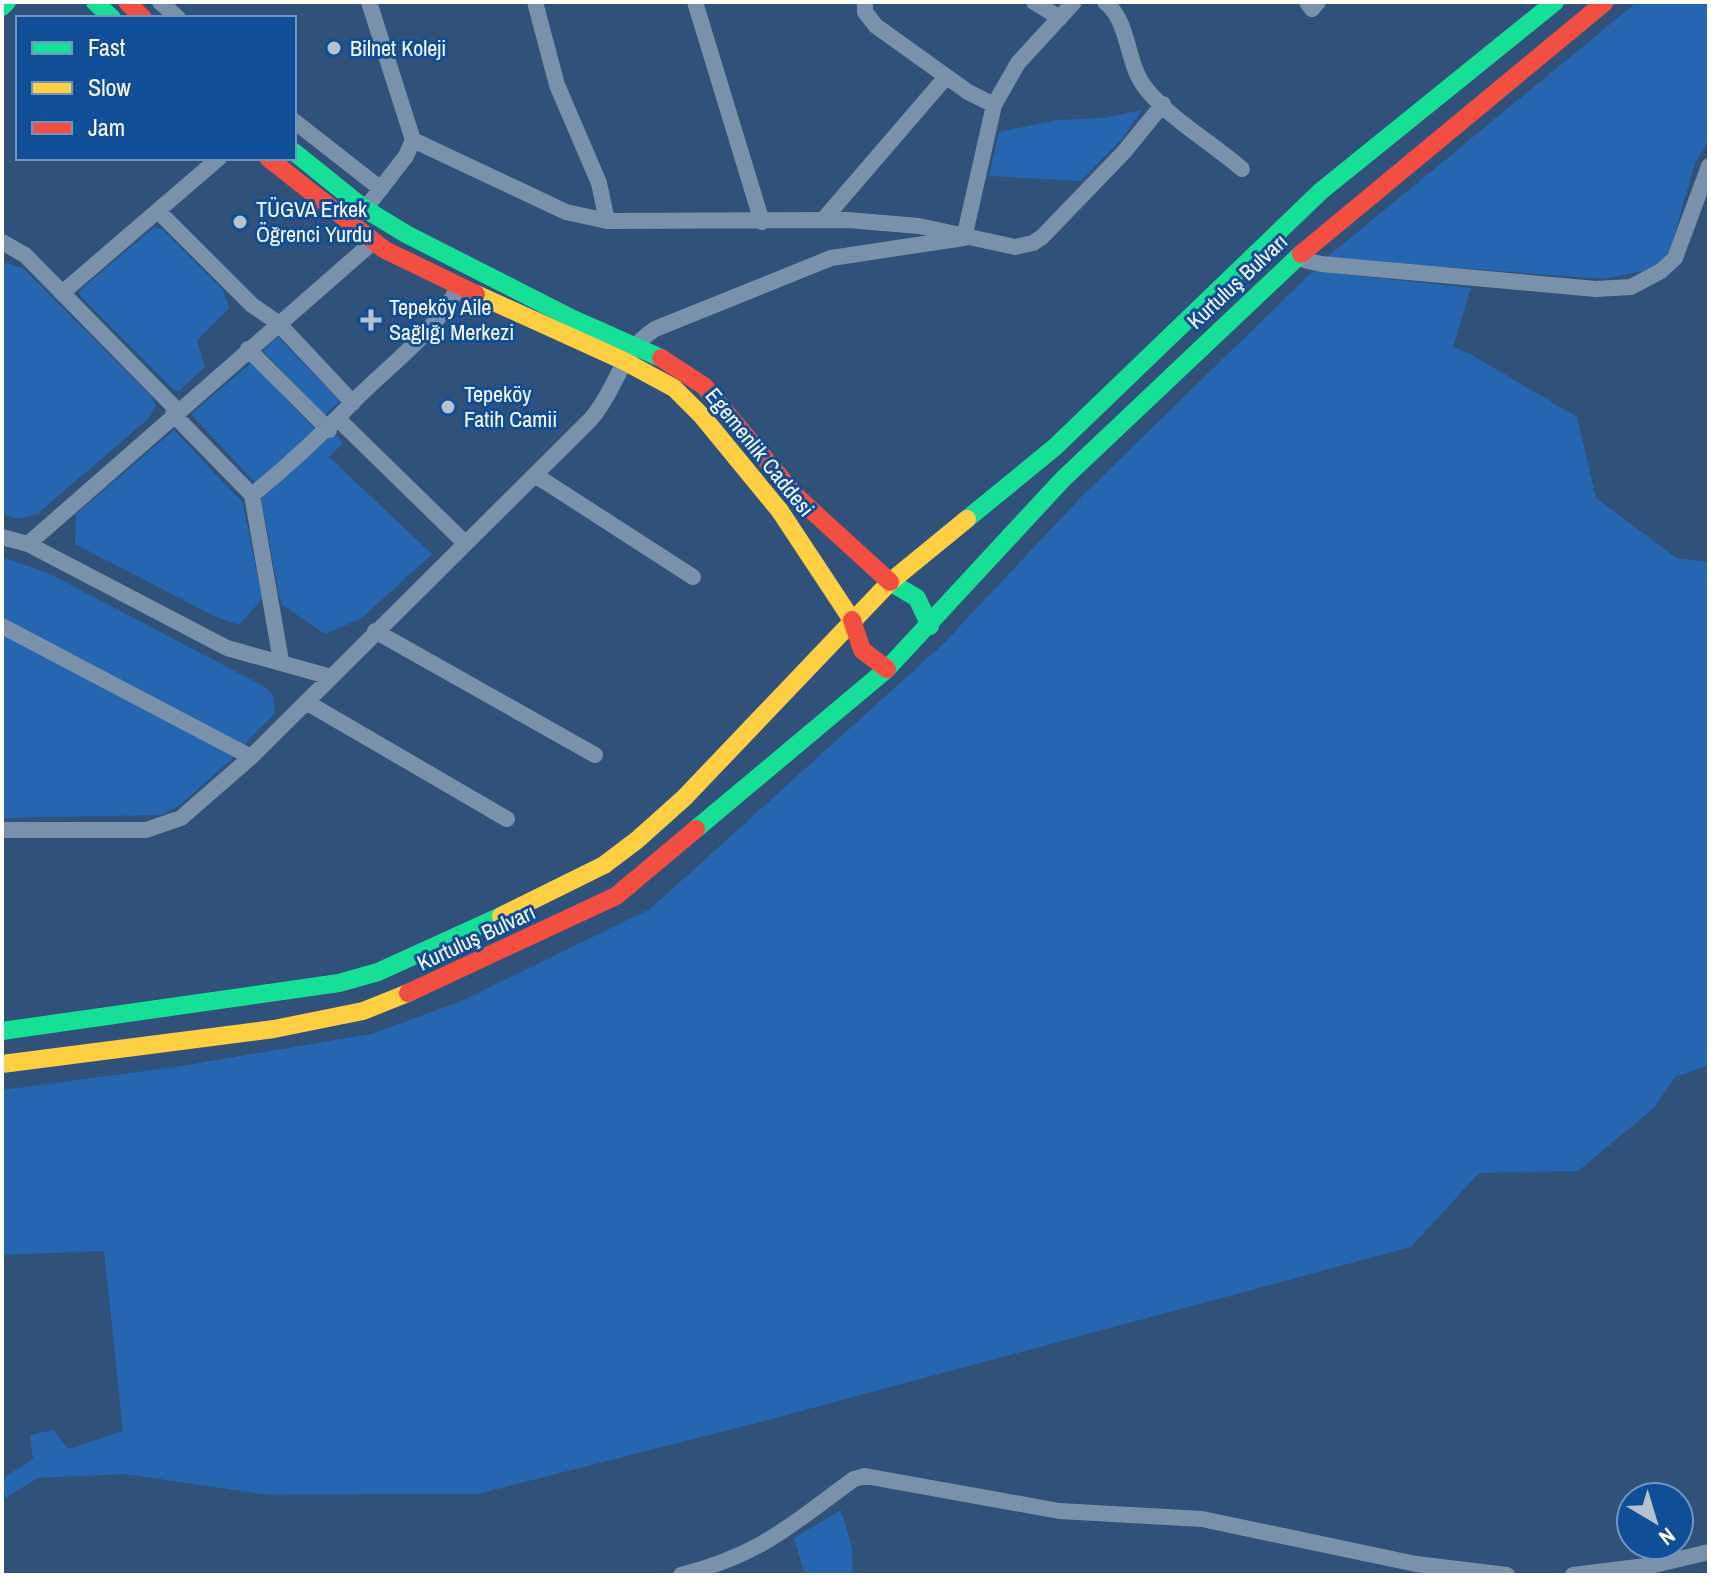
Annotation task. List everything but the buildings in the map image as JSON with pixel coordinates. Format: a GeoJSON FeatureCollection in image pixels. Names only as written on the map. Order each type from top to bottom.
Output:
{"type":"FeatureCollection","features":[{"type":"Feature","properties":{"kind":"main road"},"geometry":{"type":"LineString","coordinates":[[2,7],[7,2]]}},
{"type":"Feature","properties":{"kind":"main road"},"geometry":{"type":"LineString","coordinates":[[95,2],[110,16]]}},
{"type":"Feature","properties":{"kind":"main road","name":"Kurtuluş Bulvarı"},"geometry":{"type":"LineString","coordinates":[[890,582],[1055,447],[1321,191],[1555,2]]}},
{"type":"Feature","properties":{"kind":"main road","name":"Kurtuluş Bulvarı"},"geometry":{"type":"LineString","coordinates":[[930,626],[1063,479],[1296,258],[1605,2]]}},
{"type":"Feature","properties":{"kind":"main road","name":"Egemenlik Caddesi"},"geometry":{"type":"LineString","coordinates":[[296,154],[365,209],[628,353],[660,378],[702,416],[796,532],[852,620]]}},
{"type":"Feature","properties":{"kind":"main road","name":"Egemenlik Caddesi"},"geometry":{"type":"LineString","coordinates":[[270,160],[373,242],[459,286],[694,377],[797,497],[890,582]]}},
{"type":"Feature","properties":{"kind":"main road"},"geometry":{"type":"LineString","coordinates":[[890,582],[902,586],[920,600],[930,626],[887,669],[866,657],[858,647],[852,620],[890,582]]}},
{"type":"Feature","properties":{"kind":"main road","name":"Kurtuluş Bulvarı"},"geometry":{"type":"LineString","coordinates":[[2,1031],[339,983],[378,972],[572,883],[637,840],[684,798],[852,620]]}},
{"type":"Feature","properties":{"kind":"main road","name":"Kurtuluş Bulvarı"},"geometry":{"type":"LineString","coordinates":[[2,1064],[324,1021],[363,1011],[435,982],[616,896],[887,669]]}},
{"type":"Feature","properties":{"kind":"street"},"geometry":{"type":"LineString","coordinates":[[160,2],[176,16]]}},
{"type":"Feature","properties":{"kind":"street"},"geometry":{"type":"LineString","coordinates":[[365,209],[406,156],[413,140],[369,2]]}},
{"type":"Feature","properties":{"kind":"street"},"geometry":{"type":"LineString","coordinates":[[535,2],[557,85],[599,183],[607,221]]}},
{"type":"Feature","properties":{"kind":"street"},"geometry":{"type":"LineString","coordinates":[[695,2],[762,222]]}},
{"type":"Feature","properties":{"kind":"street"},"geometry":{"type":"LineString","coordinates":[[865,2],[869,19],[946,77],[994,105]]}},
{"type":"Feature","properties":{"kind":"street"},"geometry":{"type":"LineString","coordinates":[[1034,2],[1060,18]]}},
{"type":"Feature","properties":{"kind":"street"},"geometry":{"type":"LineString","coordinates":[[964,238],[994,105],[1018,63],[1074,2]]}},
{"type":"Feature","properties":{"kind":"street"},"geometry":{"type":"LineString","coordinates":[[1105,2],[1119,20],[1141,80],[1163,104],[1242,169]]}},
{"type":"Feature","properties":{"kind":"street"},"geometry":{"type":"LineString","coordinates":[[1307,2],[1312,9],[1318,2]]}},
{"type":"Feature","properties":{"kind":"street"},"geometry":{"type":"LineString","coordinates":[[823,220],[946,77]]}},
{"type":"Feature","properties":{"kind":"street"},"geometry":{"type":"LineString","coordinates":[[413,140],[553,206],[607,221],[823,220],[919,226],[1015,247],[1033,243],[1124,152],[1163,104]]}},
{"type":"Feature","properties":{"kind":"street"},"geometry":{"type":"LineString","coordinates":[[296,123],[381,189]]}},
{"type":"Feature","properties":{"kind":"street"},"geometry":{"type":"LineString","coordinates":[[62,293],[217,160]]}},
{"type":"Feature","properties":{"kind":"street"},"geometry":{"type":"LineString","coordinates":[[1296,258],[1321,264],[1560,286],[1631,287],[1661,271],[1675,258],[1709,166]]}},
{"type":"Feature","properties":{"kind":"street"},"geometry":{"type":"LineString","coordinates":[[158,211],[252,305],[278,323],[353,403]]}},
{"type":"Feature","properties":{"kind":"street"},"geometry":{"type":"LineString","coordinates":[[2,830],[157,829],[181,818],[251,757],[601,408],[628,353],[665,323],[831,258],[964,238]]}},
{"type":"Feature","properties":{"kind":"street"},"geometry":{"type":"LineString","coordinates":[[2,242],[25,255],[252,495],[281,661]]}},
{"type":"Feature","properties":{"kind":"street"},"geometry":{"type":"LineString","coordinates":[[28,544],[175,412],[373,242]]}},
{"type":"Feature","properties":{"kind":"street"},"geometry":{"type":"LineString","coordinates":[[252,495],[334,425],[353,403],[425,337],[444,313],[459,286]]}},
{"type":"Feature","properties":{"kind":"street"},"geometry":{"type":"LineString","coordinates":[[248,349],[465,543]]}},
{"type":"Feature","properties":{"kind":"street"},"geometry":{"type":"LineString","coordinates":[[535,475],[693,577]]}},
{"type":"Feature","properties":{"kind":"street"},"geometry":{"type":"LineString","coordinates":[[2,537],[28,544],[227,648],[331,677]]}},
{"type":"Feature","properties":{"kind":"street"},"geometry":{"type":"LineString","coordinates":[[2,626],[251,757]]}},
{"type":"Feature","properties":{"kind":"street"},"geometry":{"type":"LineString","coordinates":[[375,631],[595,755]]}},
{"type":"Feature","properties":{"kind":"street"},"geometry":{"type":"LineString","coordinates":[[306,702],[507,819]]}},
{"type":"Feature","properties":{"kind":"street"},"geometry":{"type":"LineString","coordinates":[[681,1575],[726,1563],[763,1546],[854,1479],[865,1476],[1059,1511],[1202,1519],[1416,1564],[1507,1575]]}},
{"type":"Feature","properties":{"kind":"street"},"geometry":{"type":"LineString","coordinates":[[1573,1575],[1654,1565],[1709,1552]]}},
{"type":"Feature","properties":{"kind":"shaded area"},"geometry":{"type":"Polygon","coordinates":[[[1637,2],[1709,2],[1709,139],[1695,163],[1670,251],[1649,270],[1604,279],[1326,258],[1637,2]]]}},
{"type":"Feature","properties":{"kind":"shaded area"},"geometry":{"type":"Polygon","coordinates":[[[1142,110],[1122,139],[1081,181],[989,176],[999,132],[1057,120],[1104,118],[1142,110]]]}},
{"type":"Feature","properties":{"kind":"shaded area"},"geometry":{"type":"Polygon","coordinates":[[[153,228],[162,229],[223,290],[229,308],[197,341],[205,367],[179,391],[174,390],[80,296],[79,291],[153,228]]]}},
{"type":"Feature","properties":{"kind":"shaded area"},"geometry":{"type":"Polygon","coordinates":[[[2,262],[23,268],[151,396],[156,405],[148,419],[37,514],[19,519],[2,514],[2,262]]]}},
{"type":"Feature","properties":{"kind":"shaded area"},"geometry":{"type":"Polygon","coordinates":[[[1313,271],[1471,288],[1453,347],[1577,417],[1596,498],[1677,558],[1709,562],[1709,1065],[1675,1077],[1654,1108],[1578,1171],[1479,1173],[1411,1247],[764,1421],[478,1494],[268,1495],[125,1474],[38,1478],[2,1500],[2,1479],[33,1459],[30,1435],[53,1430],[68,1449],[123,1431],[104,1251],[2,1255],[2,1090],[175,1067],[371,1034],[459,1002],[650,909],[943,644],[1083,495],[1313,271]]]}},
{"type":"Feature","properties":{"kind":"shaded area"},"geometry":{"type":"Polygon","coordinates":[[[278,337],[340,401],[325,415],[263,351],[278,337]]]}},
{"type":"Feature","properties":{"kind":"shaded area"},"geometry":{"type":"Polygon","coordinates":[[[251,363],[317,431],[255,483],[191,414],[251,363]]]}},
{"type":"Feature","properties":{"kind":"shaded area"},"geometry":{"type":"Polygon","coordinates":[[[174,430],[243,503],[262,599],[239,625],[214,616],[75,544],[76,514],[174,430]]]}},
{"type":"Feature","properties":{"kind":"shaded area"},"geometry":{"type":"Polygon","coordinates":[[[334,433],[343,443],[329,457],[432,554],[362,618],[325,634],[281,604],[261,498],[334,433]]]}},
{"type":"Feature","properties":{"kind":"shaded area"},"geometry":{"type":"Polygon","coordinates":[[[2,557],[48,573],[265,687],[273,695],[275,713],[243,746],[2,618],[2,557]]]}},
{"type":"Feature","properties":{"kind":"shaded area"},"geometry":{"type":"Polygon","coordinates":[[[2,634],[234,757],[180,805],[162,815],[2,818],[2,634]]]}},
{"type":"Feature","properties":{"kind":"shaded area"},"geometry":{"type":"Polygon","coordinates":[[[841,1510],[852,1548],[853,1575],[805,1575],[794,1538],[841,1510]]]}},
{"type":"Feature","properties":{"kind":"traffic: fast"},"geometry":{"type":"LineString","coordinates":[[2,7],[7,2]]}},
{"type":"Feature","properties":{"kind":"traffic: fast"},"geometry":{"type":"LineString","coordinates":[[95,2],[110,16]]}},
{"type":"Feature","properties":{"kind":"traffic: fast"},"geometry":{"type":"LineString","coordinates":[[967,519],[1055,447],[1321,191],[1555,2]]}},
{"type":"Feature","properties":{"kind":"traffic: fast"},"geometry":{"type":"LineString","coordinates":[[296,154],[365,209],[406,234],[571,318],[661,358]]}},
{"type":"Feature","properties":{"kind":"traffic: fast"},"geometry":{"type":"LineString","coordinates":[[696,829],[887,669],[1063,479],[1301,254]]}},
{"type":"Feature","properties":{"kind":"traffic: fast"},"geometry":{"type":"LineString","coordinates":[[890,582],[917,598],[930,626]]}},
{"type":"Feature","properties":{"kind":"traffic: fast"},"geometry":{"type":"LineString","coordinates":[[2,1031],[339,983],[378,972],[501,916]]}},
{"type":"Feature","properties":{"kind":"traffic: slow"},"geometry":{"type":"LineString","coordinates":[[476,294],[624,361],[674,388],[702,416],[780,511],[852,620]]}},
{"type":"Feature","properties":{"kind":"traffic: slow"},"geometry":{"type":"LineString","coordinates":[[501,916],[604,865],[637,840],[684,798],[890,582],[967,519]]}},
{"type":"Feature","properties":{"kind":"traffic: slow"},"geometry":{"type":"LineString","coordinates":[[2,1064],[274,1029],[363,1011],[408,993]]}},
{"type":"Feature","properties":{"kind":"traffic: jam"},"geometry":{"type":"LineString","coordinates":[[127,2],[141,16]]}},
{"type":"Feature","properties":{"kind":"traffic: jam"},"geometry":{"type":"LineString","coordinates":[[1301,254],[1605,2]]}},
{"type":"Feature","properties":{"kind":"traffic: jam"},"geometry":{"type":"LineString","coordinates":[[271,160],[385,250],[476,294]]}},
{"type":"Feature","properties":{"kind":"traffic: jam"},"geometry":{"type":"LineString","coordinates":[[661,358],[704,386],[797,497],[890,582]]}},
{"type":"Feature","properties":{"kind":"traffic: jam"},"geometry":{"type":"LineString","coordinates":[[852,620],[862,650],[887,669]]}},
{"type":"Feature","properties":{"kind":"traffic: jam"},"geometry":{"type":"LineString","coordinates":[[408,993],[616,896],[696,829]]}},
{"type":"Feature","properties":{"kind":"place","name":"Bilnet Koleji"},"geometry":{"type":"Point","coordinates":[334,48]}},
{"type":"Feature","properties":{"kind":"place","name":"TÜGVA Erkek Öğrenci Yurdu"},"geometry":{"type":"Point","coordinates":[240,222]}},
{"type":"Feature","properties":{"kind":"place","name":"Tepeköy Aile Sağlığı Merkezi"},"geometry":{"type":"Point","coordinates":[371,320]}},
{"type":"Feature","properties":{"kind":"place","name":"Tepeköy Fatih Camii"},"geometry":{"type":"Point","coordinates":[448,407]}}]}
